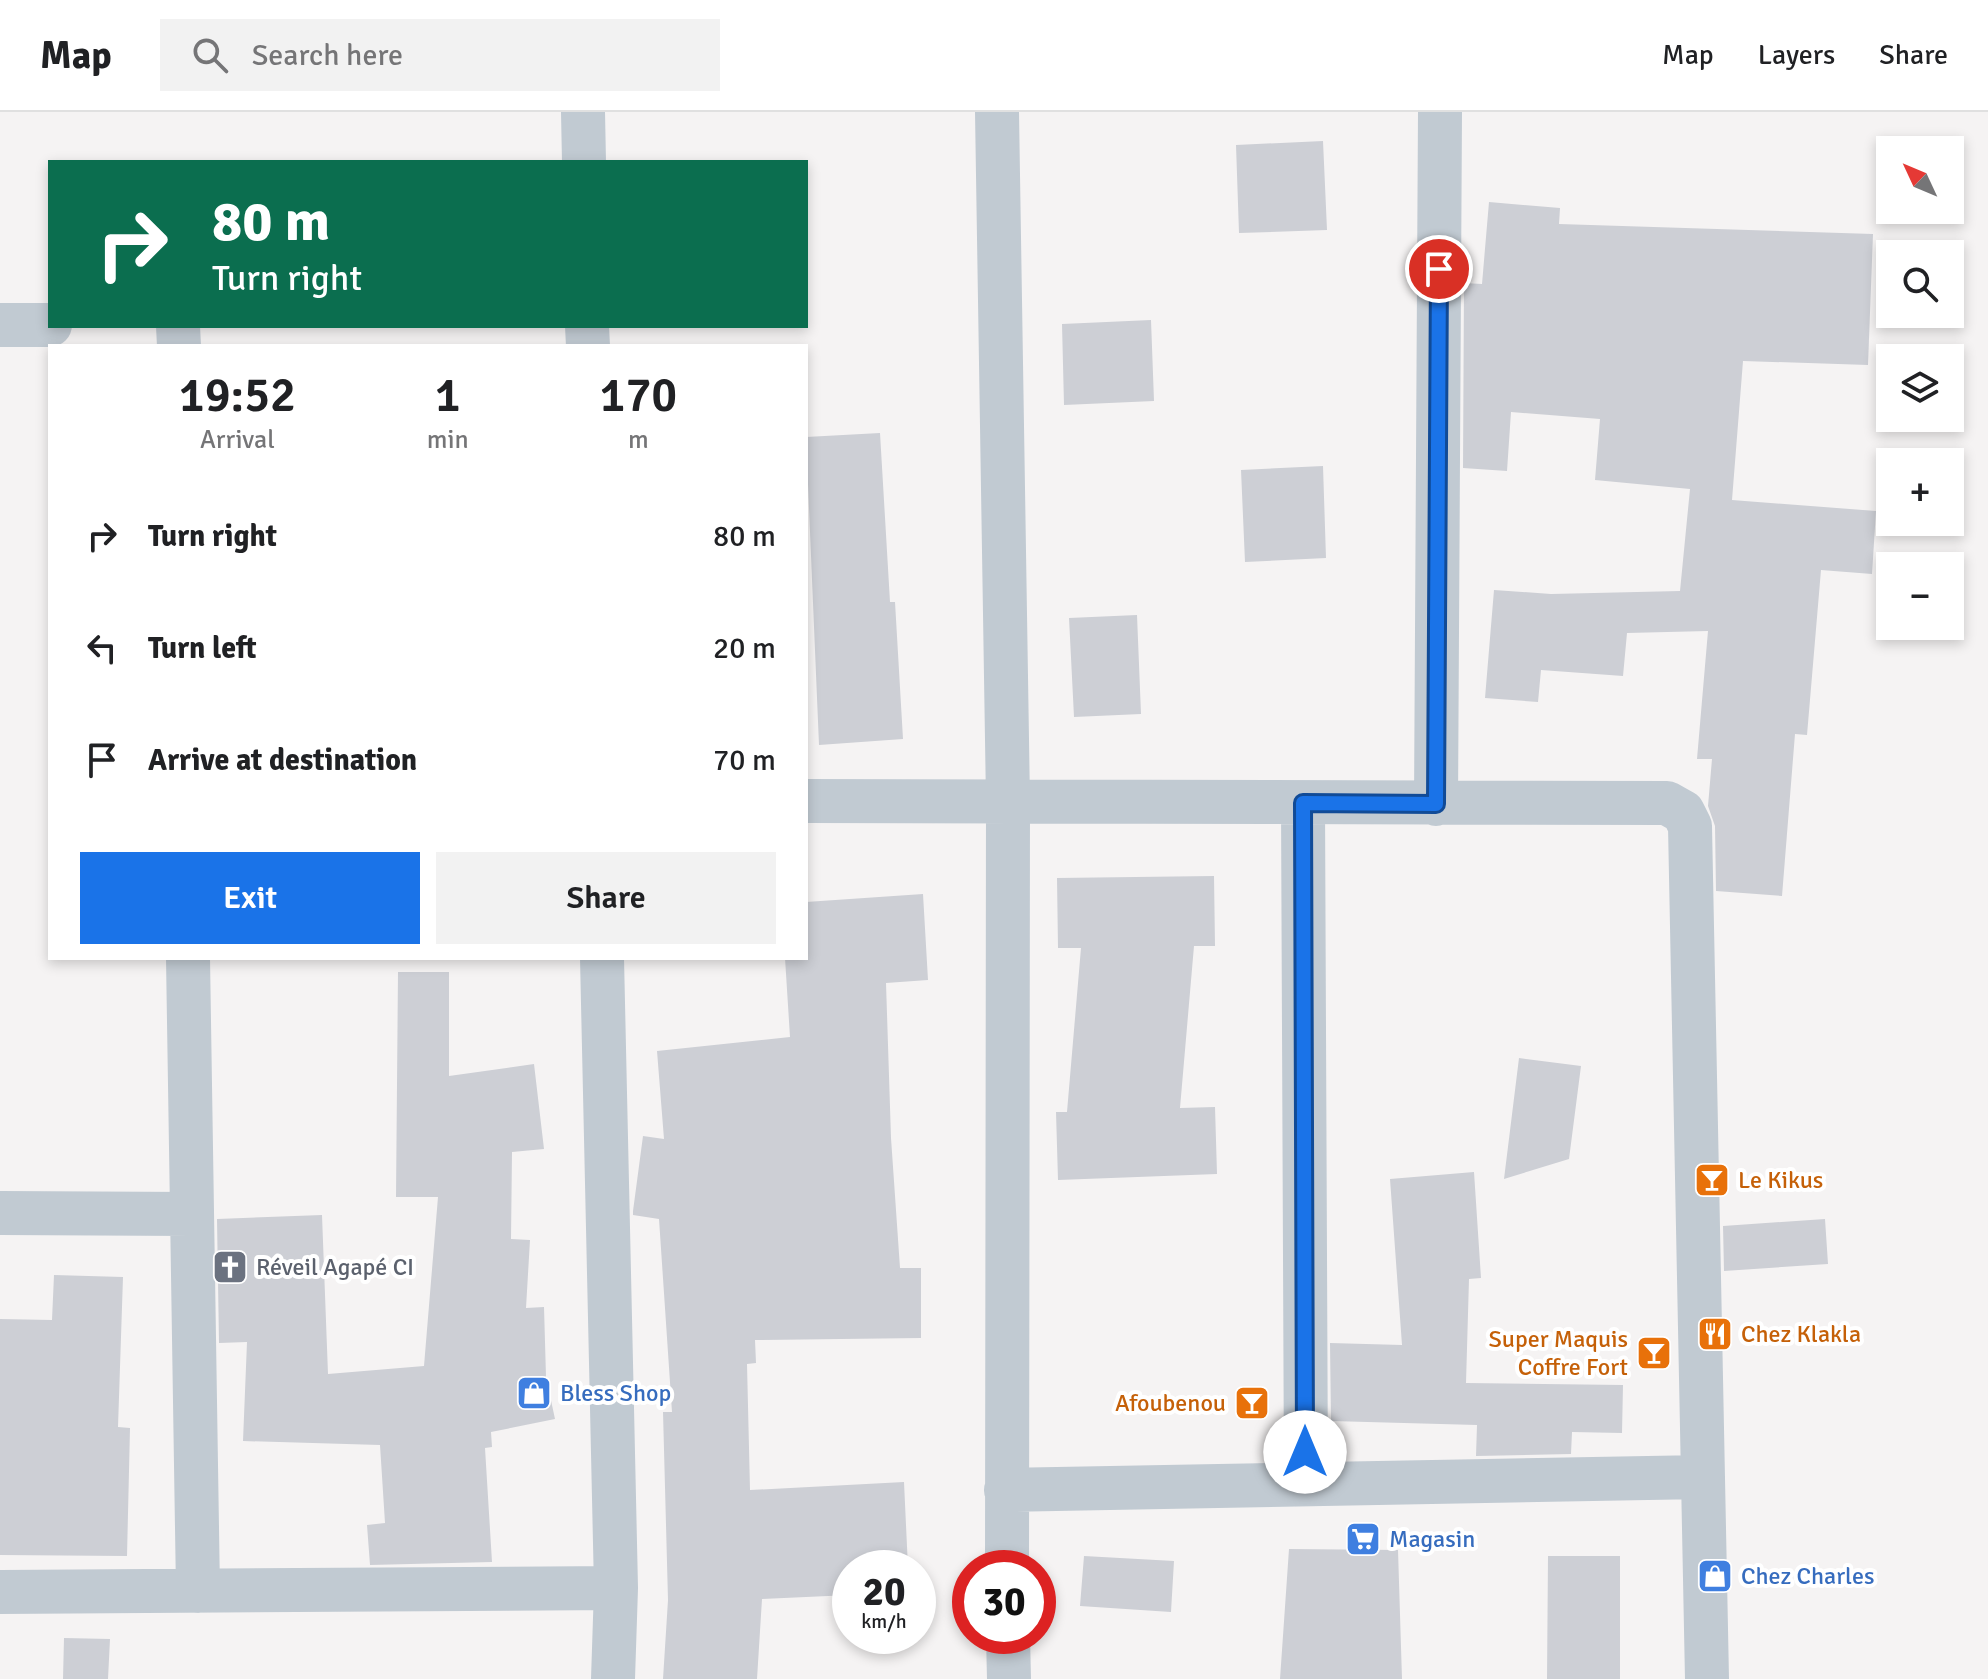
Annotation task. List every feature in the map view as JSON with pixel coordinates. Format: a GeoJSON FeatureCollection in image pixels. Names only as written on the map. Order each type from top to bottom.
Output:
{"type":"FeatureCollection","features":[{"type":"Feature","properties":{"kind":"street"},"geometry":{"type":"LineString","coordinates":[[583,112],[584,160]]}},
{"type":"Feature","properties":{"kind":"street"},"geometry":{"type":"LineString","coordinates":[[997,112],[1008,802],[1007,1550]]}},
{"type":"Feature","properties":{"kind":"street"},"geometry":{"type":"LineString","coordinates":[[1436,804],[1440,112]]}},
{"type":"Feature","properties":{"kind":"street"},"geometry":{"type":"LineString","coordinates":[[0,325],[48,325]]}},
{"type":"Feature","properties":{"kind":"street"},"geometry":{"type":"LineString","coordinates":[[808,801],[1667,803],[1683,812],[1690,826],[1707,1679]]}},
{"type":"Feature","properties":{"kind":"street"},"geometry":{"type":"LineString","coordinates":[[1303,803],[1306,1483]]}},
{"type":"Feature","properties":{"kind":"street"},"geometry":{"type":"LineString","coordinates":[[188,960],[198,1591]]}},
{"type":"Feature","properties":{"kind":"street"},"geometry":{"type":"LineString","coordinates":[[602,960],[616,1588],[613,1679]]}},
{"type":"Feature","properties":{"kind":"street"},"geometry":{"type":"LineString","coordinates":[[0,1213],[192,1214]]}},
{"type":"Feature","properties":{"kind":"street"},"geometry":{"type":"LineString","coordinates":[[1006,1490],[1703,1477]]}},
{"type":"Feature","properties":{"kind":"street"},"geometry":{"type":"LineString","coordinates":[[0,1592],[616,1588]]}},
{"type":"Feature","properties":{"kind":"street"},"geometry":{"type":"LineString","coordinates":[[1008,1654],[1009,1679]]}},
{"type":"Feature","properties":{"kind":"building"},"geometry":{"type":"Polygon","coordinates":[[[1323,141],[1327,230],[1239,233],[1236,145],[1323,141]]]}},
{"type":"Feature","properties":{"kind":"building"},"geometry":{"type":"Polygon","coordinates":[[[1489,202],[1560,208],[1559,224],[1873,234],[1868,365],[1743,361],[1732,500],[1876,511],[1872,574],[1821,570],[1807,735],[1795,734],[1782,896],[1716,891],[1715,826],[1708,806],[1712,759],[1697,759],[1708,631],[1627,633],[1623,676],[1541,670],[1538,702],[1485,698],[1494,590],[1551,594],[1680,591],[1690,489],[1595,480],[1600,419],[1511,412],[1507,471],[1463,468],[1464,283],[1482,284],[1489,202]]]}},
{"type":"Feature","properties":{"kind":"building"},"geometry":{"type":"Polygon","coordinates":[[[1151,320],[1154,401],[1064,405],[1062,324],[1151,320]]]}},
{"type":"Feature","properties":{"kind":"building"},"geometry":{"type":"Polygon","coordinates":[[[880,433],[890,602],[895,602],[903,739],[819,745],[808,437],[880,433]]]}},
{"type":"Feature","properties":{"kind":"building"},"geometry":{"type":"Polygon","coordinates":[[[1323,466],[1326,558],[1245,562],[1241,470],[1323,466]]]}},
{"type":"Feature","properties":{"kind":"building"},"geometry":{"type":"Polygon","coordinates":[[[1137,615],[1141,714],[1074,717],[1069,618],[1137,615]]]}},
{"type":"Feature","properties":{"kind":"building"},"geometry":{"type":"Polygon","coordinates":[[[1214,876],[1215,946],[1194,946],[1180,1108],[1215,1107],[1217,1174],[1058,1180],[1056,1112],[1067,1112],[1081,948],[1058,948],[1057,878],[1214,876]]]}},
{"type":"Feature","properties":{"kind":"building"},"geometry":{"type":"Polygon","coordinates":[[[923,894],[928,980],[886,983],[891,1138],[900,1268],[921,1268],[921,1338],[755,1340],[756,1363],[747,1364],[750,1490],[904,1482],[907,1550],[832,1550],[832,1596],[762,1599],[757,1679],[663,1679],[668,1600],[663,1412],[672,1412],[659,1219],[633,1215],[643,1136],[664,1139],[657,1051],[790,1037],[785,960],[808,960],[808,902],[923,894]]]}},
{"type":"Feature","properties":{"kind":"building"},"geometry":{"type":"Polygon","coordinates":[[[398,972],[449,972],[449,1076],[534,1064],[544,1149],[512,1152],[511,1239],[530,1240],[526,1308],[544,1307],[546,1377],[555,1419],[491,1432],[492,1447],[485,1448],[492,1562],[370,1565],[367,1525],[385,1523],[380,1445],[243,1441],[247,1342],[219,1343],[217,1219],[322,1215],[328,1374],[424,1366],[438,1197],[396,1197],[398,972]]]}},
{"type":"Feature","properties":{"kind":"building"},"geometry":{"type":"Polygon","coordinates":[[[1519,1058],[1581,1066],[1569,1159],[1504,1179],[1519,1058]]]}},
{"type":"Feature","properties":{"kind":"building"},"geometry":{"type":"Polygon","coordinates":[[[1474,1172],[1481,1278],[1469,1279],[1466,1383],[1623,1385],[1622,1433],[1572,1432],[1571,1454],[1476,1456],[1477,1425],[1331,1421],[1330,1343],[1402,1345],[1390,1179],[1474,1172]]]}},
{"type":"Feature","properties":{"kind":"building"},"geometry":{"type":"Polygon","coordinates":[[[1825,1219],[1828,1264],[1724,1271],[1723,1226],[1825,1219]]]}},
{"type":"Feature","properties":{"kind":"building"},"geometry":{"type":"Polygon","coordinates":[[[54,1275],[123,1277],[118,1427],[130,1428],[127,1556],[0,1555],[0,1319],[52,1320],[54,1275]]]}},
{"type":"Feature","properties":{"kind":"building"},"geometry":{"type":"Polygon","coordinates":[[[1289,1549],[1398,1550],[1402,1679],[1280,1679],[1289,1549]]]}},
{"type":"Feature","properties":{"kind":"building"},"geometry":{"type":"Polygon","coordinates":[[[1084,1556],[1174,1561],[1171,1612],[1080,1606],[1084,1556]]]}},
{"type":"Feature","properties":{"kind":"building"},"geometry":{"type":"Polygon","coordinates":[[[1548,1556],[1620,1556],[1620,1679],[1547,1679],[1548,1556]]]}},
{"type":"Feature","properties":{"kind":"building"},"geometry":{"type":"Polygon","coordinates":[[[64,1638],[110,1639],[108,1679],[63,1679],[64,1638]]]}},
{"type":"Feature","properties":{"kind":"place","name":"Le Kikus"},"geometry":{"type":"Point","coordinates":[1712,1180]}},
{"type":"Feature","properties":{"kind":"place","name":"Réveil Agapé CI"},"geometry":{"type":"Point","coordinates":[230,1267]}},
{"type":"Feature","properties":{"kind":"place","name":"Chez Klakla"},"geometry":{"type":"Point","coordinates":[1715,1334]}},
{"type":"Feature","properties":{"kind":"place","name":"Super Maquis Coffre Fort"},"geometry":{"type":"Point","coordinates":[1654,1353]}},
{"type":"Feature","properties":{"kind":"place","name":"Bless Shop"},"geometry":{"type":"Point","coordinates":[534,1393]}},
{"type":"Feature","properties":{"kind":"place","name":"Afoubenou"},"geometry":{"type":"Point","coordinates":[1252,1403]}},
{"type":"Feature","properties":{"kind":"place","name":"Magasin"},"geometry":{"type":"Point","coordinates":[1363,1539]}},
{"type":"Feature","properties":{"kind":"place","name":"Chez Charles"},"geometry":{"type":"Point","coordinates":[1715,1576]}},
{"type":"Feature","properties":{"kind":"route"},"geometry":{"type":"LineString","coordinates":[[1305,1452],[1303,803],[1436,804],[1439,269]]}}]}
